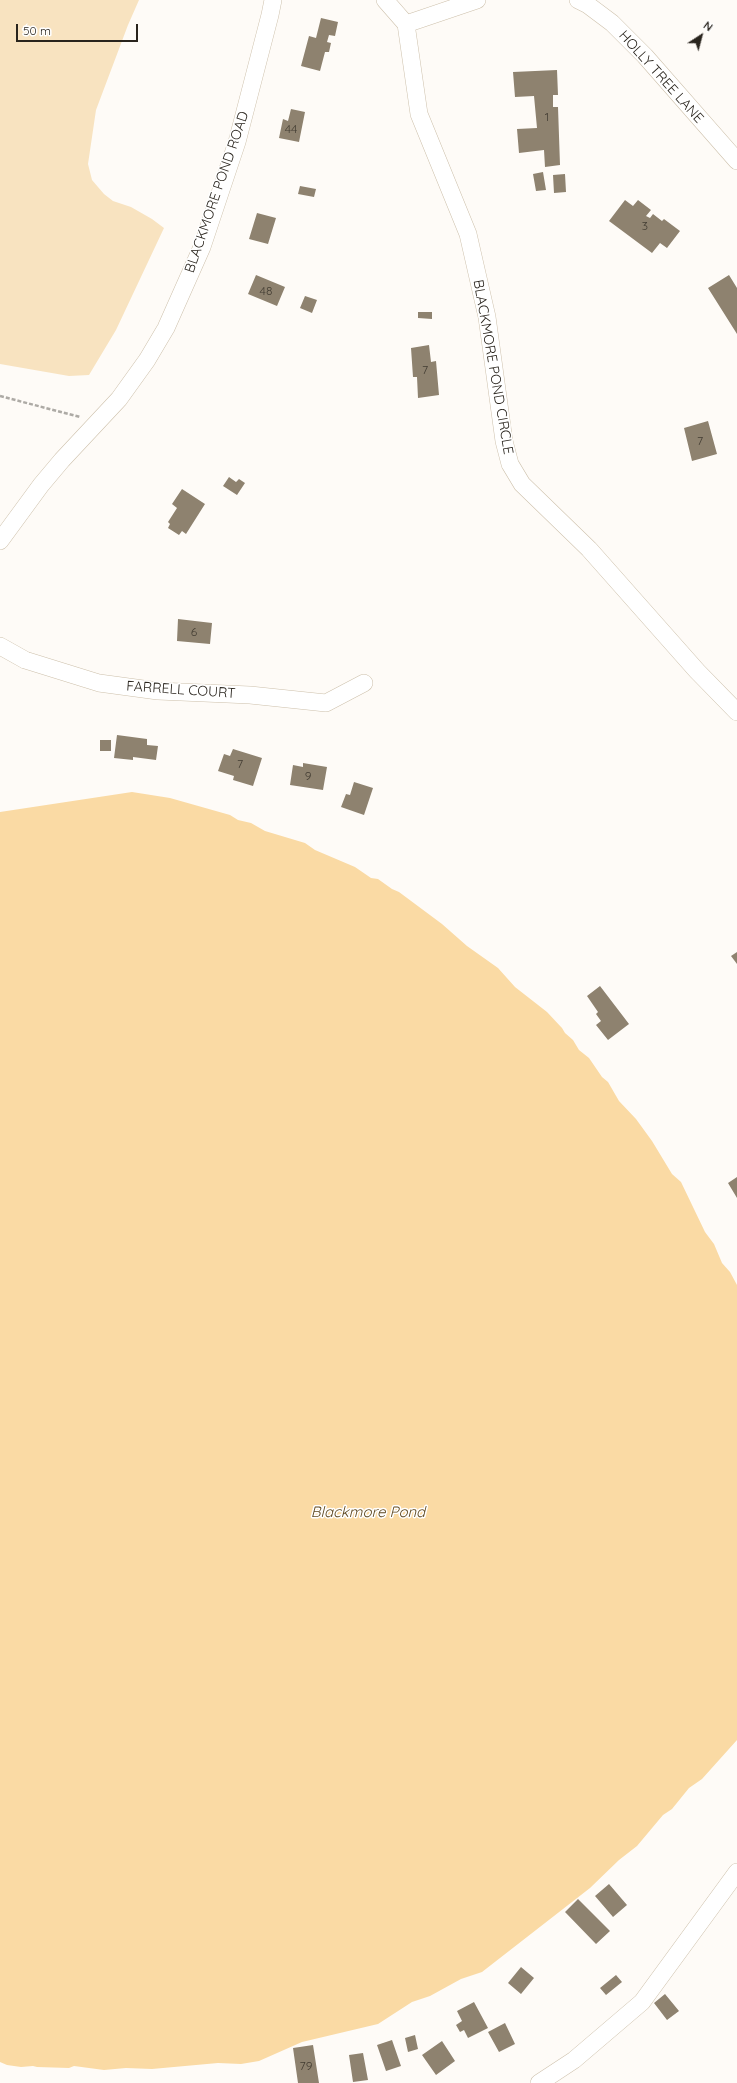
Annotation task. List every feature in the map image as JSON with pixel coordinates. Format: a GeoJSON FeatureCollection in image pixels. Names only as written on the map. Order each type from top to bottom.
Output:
{"type":"FeatureCollection","features":[{"type":"Feature","properties":{"kind":"street","name":"BLACKMORE POND ROAD"},"geometry":{"type":"LineString","coordinates":[[0,541],[41,486],[119,399],[147,360],[166,328],[202,247],[237,142],[273,0]]}},
{"type":"Feature","properties":{"kind":"street"},"geometry":{"type":"LineString","coordinates":[[385,0],[406,24],[477,0]]}},
{"type":"Feature","properties":{"kind":"street","name":"HOLLY TREE LANE"},"geometry":{"type":"LineString","coordinates":[[578,0],[588,5],[612,23],[642,53],[737,162]]}},
{"type":"Feature","properties":{"kind":"street","name":"BLACKMORE POND CIRCLE"},"geometry":{"type":"LineString","coordinates":[[406,24],[418,114],[468,234],[486,317],[504,441],[510,464],[522,484],[589,549],[697,671],[737,712]]}},
{"type":"Feature","properties":{"kind":"street","name":"FARRELL COURT"},"geometry":{"type":"LineString","coordinates":[[0,646],[25,660],[99,683],[158,691],[250,695],[326,703],[364,683]]}},
{"type":"Feature","properties":{"kind":"street"},"geometry":{"type":"LineString","coordinates":[[539,2083],[574,2060],[642,2002],[737,1872]]}},
{"type":"Feature","properties":{"kind":"path"},"geometry":{"type":"LineString","coordinates":[[0,396],[98,422]]}},
{"type":"Feature","properties":{"kind":"shaded area"},"geometry":{"type":"Polygon","coordinates":[[[0,0],[139,0],[96,110],[88,164],[92,180],[104,194],[113,201],[131,207],[164,228],[116,330],[89,375],[69,376],[0,364],[0,0]]]}},
{"type":"Feature","properties":{"kind":"water","name":"Blackmore Pond"},"geometry":{"type":"Polygon","coordinates":[[[132,792],[170,798],[230,815],[238,820],[251,823],[265,831],[305,843],[315,850],[355,867],[371,878],[378,879],[399,892],[442,924],[467,946],[498,968],[515,987],[547,1012],[573,1040],[579,1050],[589,1058],[602,1077],[608,1082],[619,1101],[636,1119],[652,1141],[672,1174],[681,1182],[705,1232],[714,1244],[722,1263],[730,1272],[737,1285],[737,1740],[702,1779],[689,1788],[672,1809],[663,1815],[637,1846],[619,1860],[590,1888],[482,1972],[461,1979],[430,1996],[412,2002],[378,2024],[302,2042],[259,2061],[241,2064],[218,2063],[152,2069],[126,2068],[104,2070],[74,2066],[69,2068],[33,2066],[21,2067],[7,2065],[0,2062],[0,812],[132,792]]]}},
{"type":"Feature","properties":{"kind":"building"},"geometry":{"type":"Polygon","coordinates":[[[321,18],[338,22],[335,36],[329,35],[327,42],[331,43],[329,52],[325,52],[320,71],[301,66],[309,36],[316,38],[321,18]]]}},
{"type":"Feature","properties":{"kind":"building"},"geometry":{"type":"Polygon","coordinates":[[[557,70],[558,95],[553,95],[553,107],[558,107],[560,165],[545,167],[544,150],[519,153],[517,129],[537,128],[534,96],[515,97],[513,72],[557,70]]]}},
{"type":"Feature","properties":{"kind":"building"},"geometry":{"type":"Polygon","coordinates":[[[291,109],[305,112],[299,142],[279,138],[283,119],[288,121],[291,109]]]}},
{"type":"Feature","properties":{"kind":"building"},"geometry":{"type":"Polygon","coordinates":[[[543,172],[546,190],[536,191],[533,174],[543,172]]]}},
{"type":"Feature","properties":{"kind":"building"},"geometry":{"type":"Polygon","coordinates":[[[565,174],[566,192],[554,193],[553,175],[565,174]]]}},
{"type":"Feature","properties":{"kind":"building"},"geometry":{"type":"Polygon","coordinates":[[[300,186],[316,189],[314,197],[298,194],[300,186]]]}},
{"type":"Feature","properties":{"kind":"building"},"geometry":{"type":"Polygon","coordinates":[[[625,200],[633,206],[638,200],[651,210],[646,216],[650,218],[653,214],[662,221],[664,219],[680,231],[667,248],[660,243],[652,253],[609,221],[625,200]]]}},
{"type":"Feature","properties":{"kind":"building"},"geometry":{"type":"Polygon","coordinates":[[[257,213],[276,218],[268,244],[249,239],[257,213]]]}},
{"type":"Feature","properties":{"kind":"building"},"geometry":{"type":"Polygon","coordinates":[[[256,275],[285,287],[277,306],[248,294],[256,275]]]}},
{"type":"Feature","properties":{"kind":"building"},"geometry":{"type":"Polygon","coordinates":[[[729,275],[737,288],[737,334],[708,288],[729,275]]]}},
{"type":"Feature","properties":{"kind":"building"},"geometry":{"type":"Polygon","coordinates":[[[305,296],[317,300],[312,313],[300,308],[305,296]]]}},
{"type":"Feature","properties":{"kind":"building"},"geometry":{"type":"Polygon","coordinates":[[[418,312],[432,312],[432,319],[418,318],[418,312]]]}},
{"type":"Feature","properties":{"kind":"building"},"geometry":{"type":"Polygon","coordinates":[[[429,345],[431,362],[436,361],[439,395],[418,398],[417,377],[413,377],[411,348],[429,345]]]}},
{"type":"Feature","properties":{"kind":"building"},"geometry":{"type":"Polygon","coordinates":[[[708,421],[717,454],[692,461],[684,428],[708,421]]]}},
{"type":"Feature","properties":{"kind":"building"},"geometry":{"type":"Polygon","coordinates":[[[229,477],[236,482],[239,479],[245,483],[237,495],[223,486],[229,477]]]}},
{"type":"Feature","properties":{"kind":"building"},"geometry":{"type":"Polygon","coordinates":[[[182,489],[205,504],[186,534],[182,531],[179,535],[168,528],[170,524],[168,522],[177,508],[172,504],[182,489]]]}},
{"type":"Feature","properties":{"kind":"building"},"geometry":{"type":"Polygon","coordinates":[[[178,619],[212,623],[210,644],[177,641],[178,619]]]}},
{"type":"Feature","properties":{"kind":"building"},"geometry":{"type":"Polygon","coordinates":[[[117,735],[147,739],[147,745],[158,746],[156,760],[133,757],[133,760],[114,758],[117,735]]]}},
{"type":"Feature","properties":{"kind":"building"},"geometry":{"type":"Polygon","coordinates":[[[100,740],[111,740],[111,751],[100,751],[100,740]]]}},
{"type":"Feature","properties":{"kind":"building"},"geometry":{"type":"Polygon","coordinates":[[[233,749],[262,758],[253,786],[233,780],[234,776],[218,771],[224,754],[230,756],[233,749]]]}},
{"type":"Feature","properties":{"kind":"building"},"geometry":{"type":"Polygon","coordinates":[[[303,763],[327,767],[323,790],[290,785],[293,765],[303,767],[303,763]]]}},
{"type":"Feature","properties":{"kind":"building"},"geometry":{"type":"Polygon","coordinates":[[[354,782],[373,788],[364,815],[341,807],[346,794],[350,795],[354,782]]]}},
{"type":"Feature","properties":{"kind":"building"},"geometry":{"type":"Polygon","coordinates":[[[737,952],[737,964],[731,956],[737,952]]]}},
{"type":"Feature","properties":{"kind":"building"},"geometry":{"type":"Polygon","coordinates":[[[600,986],[629,1024],[608,1040],[596,1025],[601,1021],[596,1014],[598,1012],[587,996],[600,986]]]}},
{"type":"Feature","properties":{"kind":"building"},"geometry":{"type":"Polygon","coordinates":[[[737,1177],[737,1198],[728,1183],[737,1177]]]}},
{"type":"Feature","properties":{"kind":"building"},"geometry":{"type":"Polygon","coordinates":[[[609,1884],[627,1905],[613,1917],[595,1896],[609,1884]]]}},
{"type":"Feature","properties":{"kind":"building"},"geometry":{"type":"Polygon","coordinates":[[[578,1899],[610,1931],[596,1944],[565,1912],[578,1899]]]}},
{"type":"Feature","properties":{"kind":"building"},"geometry":{"type":"Polygon","coordinates":[[[521,1967],[534,1978],[521,1994],[508,1983],[521,1967]]]}},
{"type":"Feature","properties":{"kind":"building"},"geometry":{"type":"Polygon","coordinates":[[[616,1975],[622,1982],[606,1995],[600,1988],[616,1975]]]}},
{"type":"Feature","properties":{"kind":"building"},"geometry":{"type":"Polygon","coordinates":[[[665,1994],[679,2011],[667,2020],[654,2003],[665,1994]]]}},
{"type":"Feature","properties":{"kind":"building"},"geometry":{"type":"Polygon","coordinates":[[[474,2002],[488,2028],[468,2038],[464,2030],[460,2032],[456,2025],[462,2021],[457,2011],[474,2002]]]}},
{"type":"Feature","properties":{"kind":"building"},"geometry":{"type":"Polygon","coordinates":[[[505,2023],[515,2044],[499,2052],[488,2032],[505,2023]]]}},
{"type":"Feature","properties":{"kind":"building"},"geometry":{"type":"Polygon","coordinates":[[[415,2035],[418,2049],[408,2052],[405,2038],[415,2035]]]}},
{"type":"Feature","properties":{"kind":"building"},"geometry":{"type":"Polygon","coordinates":[[[392,2040],[401,2066],[386,2071],[377,2045],[392,2040]]]}},
{"type":"Feature","properties":{"kind":"building"},"geometry":{"type":"Polygon","coordinates":[[[442,2041],[455,2061],[436,2075],[422,2055],[442,2041]]]}},
{"type":"Feature","properties":{"kind":"building"},"geometry":{"type":"Polygon","coordinates":[[[313,2045],[319,2083],[298,2083],[293,2048],[313,2045]]]}},
{"type":"Feature","properties":{"kind":"building"},"geometry":{"type":"Polygon","coordinates":[[[363,2053],[368,2080],[353,2082],[349,2055],[363,2053]]]}}]}
